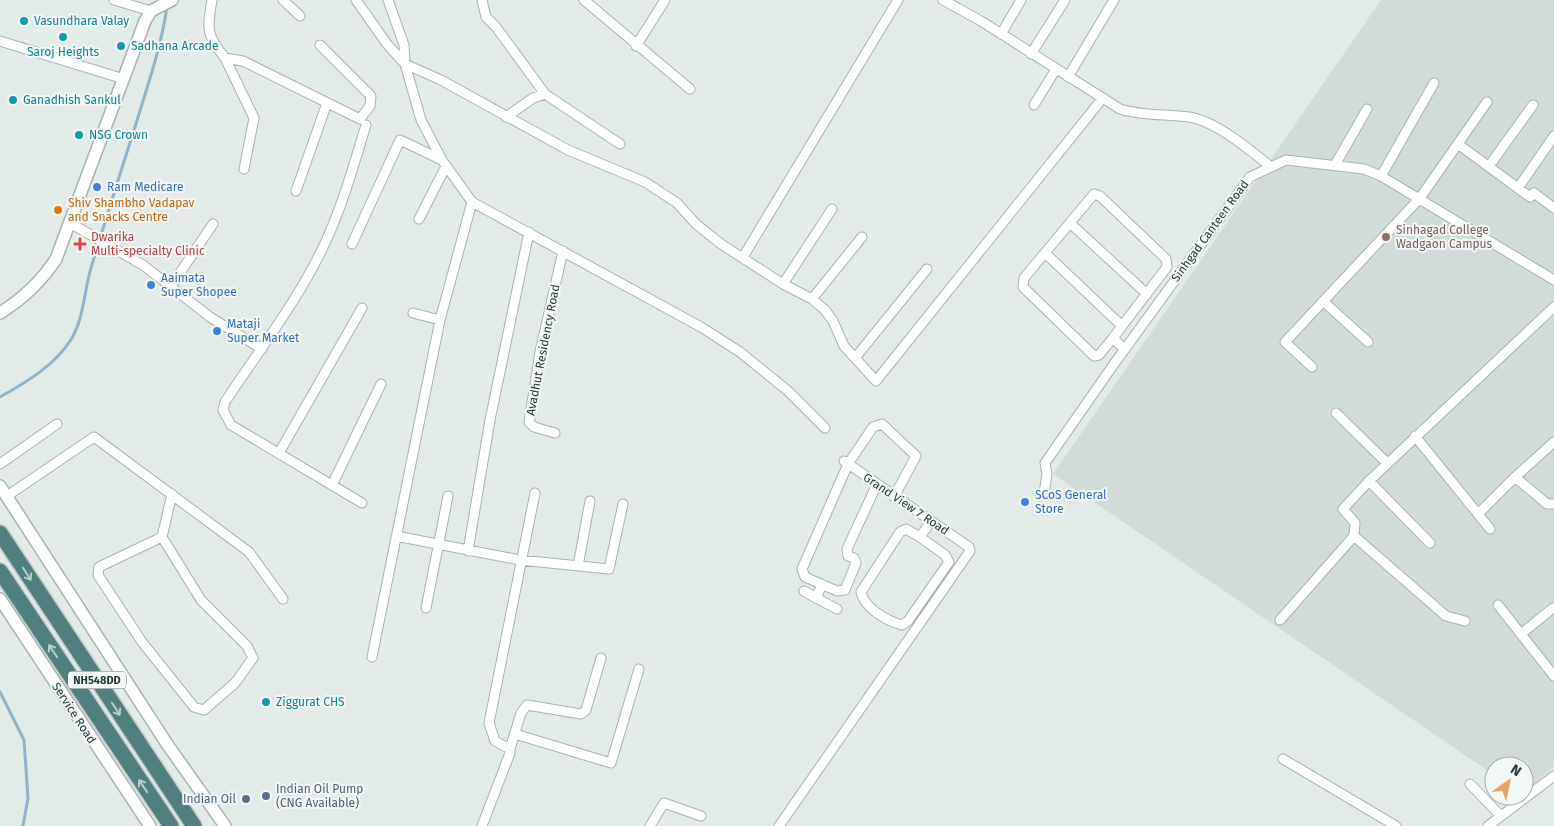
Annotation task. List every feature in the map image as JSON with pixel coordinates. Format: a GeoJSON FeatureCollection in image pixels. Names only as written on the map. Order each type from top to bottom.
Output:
{"type":"FeatureCollection","features":[{"type":"Feature","properties":{"kind":"highway","name":"NH548DD"},"geometry":{"type":"LineString","coordinates":[[0,533],[194,826]]}},
{"type":"Feature","properties":{"kind":"highway","name":"NH548DD"},"geometry":{"type":"LineString","coordinates":[[0,570],[171,826]]}},
{"type":"Feature","properties":{"kind":"street"},"geometry":{"type":"LineString","coordinates":[[114,0],[155,9]]}},
{"type":"Feature","properties":{"kind":"street"},"geometry":{"type":"LineString","coordinates":[[0,313],[30,293],[45,277],[56,259],[142,28],[155,9],[172,0]]}},
{"type":"Feature","properties":{"kind":"street"},"geometry":{"type":"LineString","coordinates":[[212,0],[208,23],[211,42],[225,58],[254,118],[244,169]]}},
{"type":"Feature","properties":{"kind":"street"},"geometry":{"type":"LineString","coordinates":[[283,0],[300,16]]}},
{"type":"Feature","properties":{"kind":"street"},"geometry":{"type":"LineString","coordinates":[[356,0],[387,44],[405,64],[442,80],[568,150],[645,182],[677,203],[696,224],[721,244],[783,284],[812,300],[829,316],[844,346],[876,381],[1102,99]]}},
{"type":"Feature","properties":{"kind":"street"},"geometry":{"type":"LineString","coordinates":[[388,0],[404,45],[405,64],[421,120],[444,163],[472,202],[701,327],[740,352],[788,390],[825,428]]}},
{"type":"Feature","properties":{"kind":"street"},"geometry":{"type":"LineString","coordinates":[[482,0],[486,17],[496,27],[545,94],[620,144]]}},
{"type":"Feature","properties":{"kind":"street"},"geometry":{"type":"LineString","coordinates":[[584,0],[690,90]]}},
{"type":"Feature","properties":{"kind":"street"},"geometry":{"type":"LineString","coordinates":[[636,46],[665,0]]}},
{"type":"Feature","properties":{"kind":"street"},"geometry":{"type":"LineString","coordinates":[[743,257],[898,0]]}},
{"type":"Feature","properties":{"kind":"street"},"geometry":{"type":"LineString","coordinates":[[943,0],[1001,34],[1102,99],[1130,112],[1202,121],[1248,149],[1271,167]]}},
{"type":"Feature","properties":{"kind":"street"},"geometry":{"type":"LineString","coordinates":[[1001,34],[1021,0]]}},
{"type":"Feature","properties":{"kind":"street"},"geometry":{"type":"LineString","coordinates":[[1031,54],[1065,0]]}},
{"type":"Feature","properties":{"kind":"street"},"geometry":{"type":"LineString","coordinates":[[1068,77],[1114,0]]}},
{"type":"Feature","properties":{"kind":"street"},"geometry":{"type":"LineString","coordinates":[[0,40],[124,79]]}},
{"type":"Feature","properties":{"kind":"street"},"geometry":{"type":"LineString","coordinates":[[225,58],[243,61],[360,120],[370,106],[371,96],[320,46]]}},
{"type":"Feature","properties":{"kind":"street"},"geometry":{"type":"LineString","coordinates":[[1034,105],[1056,69]]}},
{"type":"Feature","properties":{"kind":"street"},"geometry":{"type":"LineString","coordinates":[[1381,176],[1434,83]]}},
{"type":"Feature","properties":{"kind":"street"},"geometry":{"type":"LineString","coordinates":[[506,117],[533,98],[545,94]]}},
{"type":"Feature","properties":{"kind":"street"},"geometry":{"type":"LineString","coordinates":[[1312,367],[1285,342],[1420,198],[1486,102]]}},
{"type":"Feature","properties":{"kind":"street"},"geometry":{"type":"LineString","coordinates":[[296,191],[327,103]]}},
{"type":"Feature","properties":{"kind":"street"},"geometry":{"type":"LineString","coordinates":[[1489,166],[1533,105]]}},
{"type":"Feature","properties":{"kind":"street"},"geometry":{"type":"LineString","coordinates":[[1335,165],[1367,109]]}},
{"type":"Feature","properties":{"kind":"street"},"geometry":{"type":"LineString","coordinates":[[362,503],[231,425],[223,410],[225,402],[262,349],[305,280],[326,241],[341,204],[366,125]]}},
{"type":"Feature","properties":{"kind":"street"},"geometry":{"type":"LineString","coordinates":[[1518,188],[1554,136]]}},
{"type":"Feature","properties":{"kind":"street"},"geometry":{"type":"LineString","coordinates":[[352,244],[400,140],[444,163]]}},
{"type":"Feature","properties":{"kind":"street"},"geometry":{"type":"LineString","coordinates":[[1458,144],[1530,197],[1534,193],[1552,203]]}},
{"type":"Feature","properties":{"kind":"street","name":"Sinhgad Canteen Road"},"geometry":{"type":"LineString","coordinates":[[1044,493],[1047,474],[1045,464],[1124,349],[1250,177],[1286,160],[1364,169],[1381,176],[1554,280]]}},
{"type":"Feature","properties":{"kind":"street"},"geometry":{"type":"LineString","coordinates":[[419,219],[444,163]]}},
{"type":"Feature","properties":{"kind":"street"},"geometry":{"type":"LineString","coordinates":[[1094,194],[1100,196],[1166,259],[1168,267],[1099,355],[1094,356],[1023,287],[1024,278],[1070,223],[1094,194]]}},
{"type":"Feature","properties":{"kind":"street"},"geometry":{"type":"LineString","coordinates":[[372,657],[440,320],[472,202]]}},
{"type":"Feature","properties":{"kind":"street"},"geometry":{"type":"LineString","coordinates":[[783,284],[832,209]]}},
{"type":"Feature","properties":{"kind":"street"},"geometry":{"type":"LineString","coordinates":[[70,223],[143,265],[210,317],[262,349]]}},
{"type":"Feature","properties":{"kind":"street"},"geometry":{"type":"LineString","coordinates":[[1070,223],[1147,294]]}},
{"type":"Feature","properties":{"kind":"street"},"geometry":{"type":"LineString","coordinates":[[171,286],[213,224]]}},
{"type":"Feature","properties":{"kind":"street"},"geometry":{"type":"LineString","coordinates":[[468,551],[490,420],[530,232]]}},
{"type":"Feature","properties":{"kind":"street"},"geometry":{"type":"LineString","coordinates":[[812,300],[862,237]]}},
{"type":"Feature","properties":{"kind":"street","name":"Avadhut Residency Road"},"geometry":{"type":"LineString","coordinates":[[554,433],[534,427],[529,422],[540,352],[563,251]]}},
{"type":"Feature","properties":{"kind":"street"},"geometry":{"type":"LineString","coordinates":[[1045,253],[1122,326]]}},
{"type":"Feature","properties":{"kind":"street"},"geometry":{"type":"LineString","coordinates":[[855,358],[927,269]]}},
{"type":"Feature","properties":{"kind":"street"},"geometry":{"type":"LineString","coordinates":[[1323,302],[1368,342]]}},
{"type":"Feature","properties":{"kind":"street"},"geometry":{"type":"LineString","coordinates":[[1280,620],[1354,536],[1355,523],[1344,509],[1414,436],[1554,307]]}},
{"type":"Feature","properties":{"kind":"street"},"geometry":{"type":"LineString","coordinates":[[279,453],[362,308]]}},
{"type":"Feature","properties":{"kind":"street"},"geometry":{"type":"LineString","coordinates":[[413,313],[440,320]]}},
{"type":"Feature","properties":{"kind":"street"},"geometry":{"type":"LineString","coordinates":[[1112,338],[1124,349]]}},
{"type":"Feature","properties":{"kind":"street"},"geometry":{"type":"LineString","coordinates":[[332,485],[381,384]]}},
{"type":"Feature","properties":{"kind":"street"},"geometry":{"type":"LineString","coordinates":[[1336,413],[1387,463]]}},
{"type":"Feature","properties":{"kind":"street"},"geometry":{"type":"LineString","coordinates":[[0,464],[57,424]]}},
{"type":"Feature","properties":{"kind":"street"},"geometry":{"type":"LineString","coordinates":[[877,484],[847,549],[846,553],[856,560],[856,563],[845,590],[838,591],[805,577],[802,569],[846,463],[873,427],[882,424],[916,456],[894,497]]}},
{"type":"Feature","properties":{"kind":"street"},"geometry":{"type":"LineString","coordinates":[[1414,436],[1490,529]]}},
{"type":"Feature","properties":{"kind":"street"},"geometry":{"type":"LineString","coordinates":[[225,826],[156,727],[3,491],[94,437],[249,552],[283,599]]}},
{"type":"Feature","properties":{"kind":"street"},"geometry":{"type":"LineString","coordinates":[[1478,514],[1554,442]]}},
{"type":"Feature","properties":{"kind":"street"},"geometry":{"type":"LineString","coordinates":[[1546,450],[1554,457]]}},
{"type":"Feature","properties":{"kind":"street","name":"Grand View 7 Road"},"geometry":{"type":"LineString","coordinates":[[779,826],[969,553],[969,547],[846,463]]}},
{"type":"Feature","properties":{"kind":"street"},"geometry":{"type":"LineString","coordinates":[[1515,477],[1547,504],[1554,504]]}},
{"type":"Feature","properties":{"kind":"street"},"geometry":{"type":"LineString","coordinates":[[1369,481],[1430,543]]}},
{"type":"Feature","properties":{"kind":"street"},"geometry":{"type":"LineString","coordinates":[[510,749],[495,741],[489,723],[520,560],[535,493]]}},
{"type":"Feature","properties":{"kind":"street"},"geometry":{"type":"LineString","coordinates":[[162,537],[99,567],[98,575],[142,642],[194,707],[204,710],[234,683],[254,658],[247,646],[201,600],[162,537],[172,494]]}},
{"type":"Feature","properties":{"kind":"street"},"geometry":{"type":"LineString","coordinates":[[426,608],[448,496]]}},
{"type":"Feature","properties":{"kind":"street"},"geometry":{"type":"LineString","coordinates":[[578,566],[590,501]]}},
{"type":"Feature","properties":{"kind":"street"},"geometry":{"type":"LineString","coordinates":[[396,536],[520,560],[609,569],[623,504]]}},
{"type":"Feature","properties":{"kind":"street"},"geometry":{"type":"LineString","coordinates":[[920,537],[930,521]]}},
{"type":"Feature","properties":{"kind":"street"},"geometry":{"type":"LineString","coordinates":[[906,530],[920,537],[945,555],[949,562],[908,621],[902,625],[870,608],[862,597],[861,592],[900,532],[906,530]]}},
{"type":"Feature","properties":{"kind":"street"},"geometry":{"type":"LineString","coordinates":[[1354,536],[1446,616],[1465,621]]}},
{"type":"Feature","properties":{"kind":"street"},"geometry":{"type":"LineString","coordinates":[[816,598],[822,584]]}},
{"type":"Feature","properties":{"kind":"street"},"geometry":{"type":"LineString","coordinates":[[804,591],[837,609]]}},
{"type":"Feature","properties":{"kind":"street","name":"Service Road"},"geometry":{"type":"LineString","coordinates":[[0,599],[150,826]]}},
{"type":"Feature","properties":{"kind":"street"},"geometry":{"type":"LineString","coordinates":[[1498,605],[1554,676]]}},
{"type":"Feature","properties":{"kind":"street"},"geometry":{"type":"LineString","coordinates":[[1521,634],[1553,608]]}},
{"type":"Feature","properties":{"kind":"street"},"geometry":{"type":"LineString","coordinates":[[482,826],[516,734],[523,708],[528,705],[581,714],[586,710],[601,658]]}},
{"type":"Feature","properties":{"kind":"street"},"geometry":{"type":"LineString","coordinates":[[516,734],[611,763],[639,669]]}},
{"type":"Feature","properties":{"kind":"street"},"geometry":{"type":"LineString","coordinates":[[1284,759],[1396,826]]}},
{"type":"Feature","properties":{"kind":"street"},"geometry":{"type":"LineString","coordinates":[[1488,826],[1554,776]]}},
{"type":"Feature","properties":{"kind":"street"},"geometry":{"type":"LineString","coordinates":[[1470,784],[1501,816]]}},
{"type":"Feature","properties":{"kind":"street"},"geometry":{"type":"LineString","coordinates":[[650,826],[664,803],[701,816]]}},
{"type":"Feature","properties":{"kind":"shaded area","name":"Sinhagad College Wadgaon Campus"},"geometry":{"type":"Polygon","coordinates":[[[1381,0],[1554,0],[1554,767],[1534,784],[1534,756],[1484,756],[1484,768],[1053,474],[1381,0]]]}},
{"type":"Feature","properties":{"kind":"waterway"},"geometry":{"type":"LineString","coordinates":[[0,397],[29,380],[47,366],[63,350],[75,333],[81,315],[91,268],[153,67],[167,7]]}},
{"type":"Feature","properties":{"kind":"waterway"},"geometry":{"type":"LineString","coordinates":[[0,692],[24,740],[28,798],[23,826]]}},
{"type":"Feature","properties":{"kind":"place","name":"Vasundhara Valay"},"geometry":{"type":"Point","coordinates":[24,21]}},
{"type":"Feature","properties":{"kind":"place","name":"Saroj Heights"},"geometry":{"type":"Point","coordinates":[63,37]}},
{"type":"Feature","properties":{"kind":"place","name":"Sadhana Arcade"},"geometry":{"type":"Point","coordinates":[121,46]}},
{"type":"Feature","properties":{"kind":"place","name":"Ganadhish Sankul"},"geometry":{"type":"Point","coordinates":[13,100]}},
{"type":"Feature","properties":{"kind":"place","name":"NSG Crown"},"geometry":{"type":"Point","coordinates":[79,135]}},
{"type":"Feature","properties":{"kind":"place","name":"Ram Medicare"},"geometry":{"type":"Point","coordinates":[97,187]}},
{"type":"Feature","properties":{"kind":"place","name":"Shiv Shambho Vadapav and Snacks Centre"},"geometry":{"type":"Point","coordinates":[58,210]}},
{"type":"Feature","properties":{"kind":"place","name":"Sinhagad College Wadgaon Campus"},"geometry":{"type":"Point","coordinates":[1386,237]}},
{"type":"Feature","properties":{"kind":"place","name":"Dwarika Multi-specialty Clinic"},"geometry":{"type":"Point","coordinates":[80,244]}},
{"type":"Feature","properties":{"kind":"place","name":"Aaimata Super Shopee"},"geometry":{"type":"Point","coordinates":[151,285]}},
{"type":"Feature","properties":{"kind":"place","name":"Mataji Super Market"},"geometry":{"type":"Point","coordinates":[217,331]}},
{"type":"Feature","properties":{"kind":"place","name":"SCoS General Store"},"geometry":{"type":"Point","coordinates":[1025,502]}},
{"type":"Feature","properties":{"kind":"place","name":"Ziggurat CHS"},"geometry":{"type":"Point","coordinates":[266,702]}},
{"type":"Feature","properties":{"kind":"place","name":"Indian Oil Pump (CNG Available)"},"geometry":{"type":"Point","coordinates":[266,796]}},
{"type":"Feature","properties":{"kind":"place","name":"Indian Oil"},"geometry":{"type":"Point","coordinates":[246,799]}}]}
